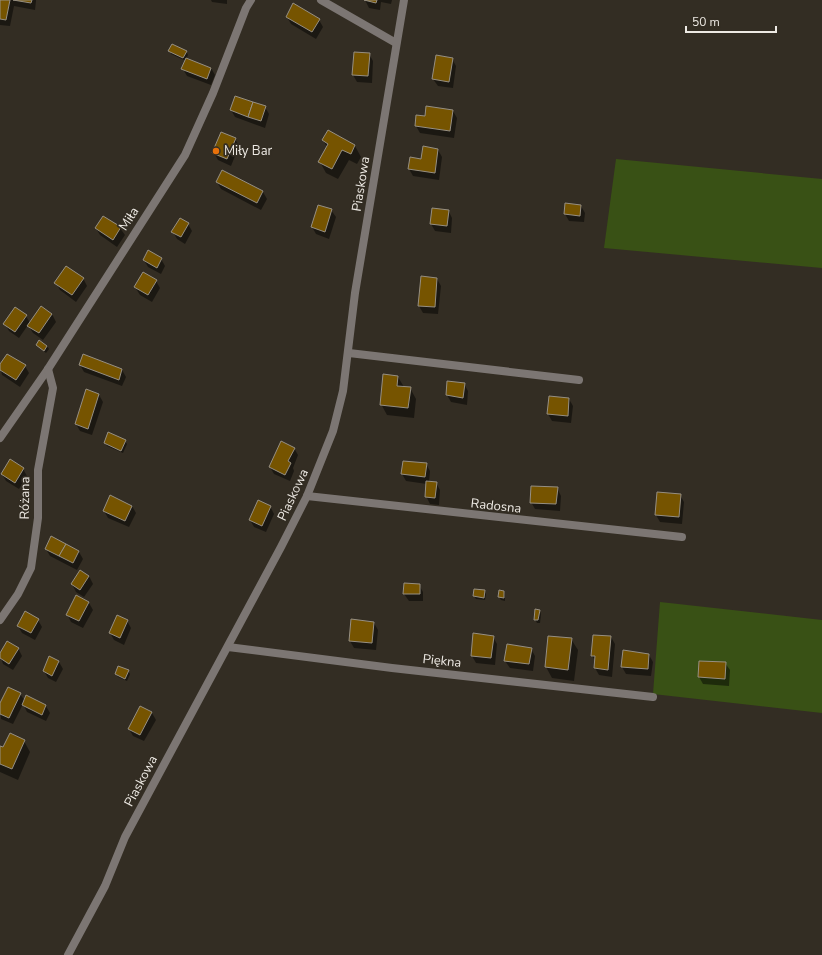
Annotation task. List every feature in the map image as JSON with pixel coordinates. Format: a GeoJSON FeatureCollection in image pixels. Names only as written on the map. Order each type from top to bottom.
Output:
{"type":"FeatureCollection","features":[{"type":"Feature","properties":{"kind":"street","name":"Miła"},"geometry":{"type":"LineString","coordinates":[[0,438],[48,369],[185,155],[213,93],[245,4],[251,0]]}},
{"type":"Feature","properties":{"kind":"street"},"geometry":{"type":"LineString","coordinates":[[321,0],[396,42]]}},
{"type":"Feature","properties":{"kind":"street","name":"Piaskowa"},"geometry":{"type":"LineString","coordinates":[[68,955],[105,886],[125,837],[228,647],[307,496],[333,431],[349,353],[355,293],[404,0]]}},
{"type":"Feature","properties":{"kind":"street"},"geometry":{"type":"LineString","coordinates":[[349,353],[579,380]]}},
{"type":"Feature","properties":{"kind":"street","name":"Różana"},"geometry":{"type":"LineString","coordinates":[[0,620],[18,594],[31,568],[38,518],[38,470],[53,388],[48,369]]}},
{"type":"Feature","properties":{"kind":"street","name":"Radosna"},"geometry":{"type":"LineString","coordinates":[[307,496],[682,537]]}},
{"type":"Feature","properties":{"kind":"street","name":"Piękna"},"geometry":{"type":"LineString","coordinates":[[228,647],[392,668],[653,697]]}},
{"type":"Feature","properties":{"kind":"green space"},"geometry":{"type":"Polygon","coordinates":[[[616,159],[822,179],[822,268],[604,248],[616,159]]]}},
{"type":"Feature","properties":{"kind":"green space"},"geometry":{"type":"Polygon","coordinates":[[[660,602],[822,620],[822,713],[653,694],[660,602]]]}},
{"type":"Feature","properties":{"kind":"building"},"geometry":{"type":"Polygon","coordinates":[[[0,0],[10,0],[6,20],[0,19],[0,0]]]}},
{"type":"Feature","properties":{"kind":"building"},"geometry":{"type":"Polygon","coordinates":[[[13,0],[32,0],[31,3],[13,0]]]}},
{"type":"Feature","properties":{"kind":"building"},"geometry":{"type":"Polygon","coordinates":[[[364,0],[377,0],[376,3],[364,0]]]}},
{"type":"Feature","properties":{"kind":"building"},"geometry":{"type":"Polygon","coordinates":[[[293,3],[320,19],[312,32],[286,17],[293,3]]]}},
{"type":"Feature","properties":{"kind":"building"},"geometry":{"type":"Polygon","coordinates":[[[172,44],[187,51],[183,58],[168,51],[172,44]]]}},
{"type":"Feature","properties":{"kind":"building"},"geometry":{"type":"Polygon","coordinates":[[[354,52],[370,53],[368,76],[352,75],[354,52]]]}},
{"type":"Feature","properties":{"kind":"building"},"geometry":{"type":"Polygon","coordinates":[[[436,55],[453,58],[449,82],[432,79],[436,55]]]}},
{"type":"Feature","properties":{"kind":"building"},"geometry":{"type":"Polygon","coordinates":[[[186,58],[211,68],[207,79],[181,69],[186,58]]]}},
{"type":"Feature","properties":{"kind":"building"},"geometry":{"type":"Polygon","coordinates":[[[235,96],[253,102],[248,117],[230,110],[235,96]]]}},
{"type":"Feature","properties":{"kind":"building"},"geometry":{"type":"Polygon","coordinates":[[[253,102],[266,106],[261,121],[248,117],[253,102]]]}},
{"type":"Feature","properties":{"kind":"building"},"geometry":{"type":"Polygon","coordinates":[[[426,106],[453,110],[450,131],[415,126],[416,115],[425,116],[426,106]]]}},
{"type":"Feature","properties":{"kind":"building"},"geometry":{"type":"Polygon","coordinates":[[[328,130],[355,145],[351,154],[342,150],[332,169],[318,162],[328,144],[322,140],[328,130]]]}},
{"type":"Feature","properties":{"kind":"building"},"geometry":{"type":"Polygon","coordinates":[[[221,132],[236,138],[227,159],[212,153],[221,132]]]}},
{"type":"Feature","properties":{"kind":"building"},"geometry":{"type":"Polygon","coordinates":[[[423,146],[438,149],[435,173],[408,169],[410,157],[421,159],[423,146]]]}},
{"type":"Feature","properties":{"kind":"building"},"geometry":{"type":"Polygon","coordinates":[[[222,170],[263,191],[257,203],[216,182],[222,170]]]}},
{"type":"Feature","properties":{"kind":"building"},"geometry":{"type":"Polygon","coordinates":[[[565,203],[581,205],[580,216],[564,214],[565,203]]]}},
{"type":"Feature","properties":{"kind":"building"},"geometry":{"type":"Polygon","coordinates":[[[318,205],[332,209],[325,232],[311,227],[318,205]]]}},
{"type":"Feature","properties":{"kind":"building"},"geometry":{"type":"Polygon","coordinates":[[[432,208],[449,210],[447,226],[430,224],[432,208]]]}},
{"type":"Feature","properties":{"kind":"building"},"geometry":{"type":"Polygon","coordinates":[[[103,216],[121,227],[113,240],[95,228],[103,216]]]}},
{"type":"Feature","properties":{"kind":"building"},"geometry":{"type":"Polygon","coordinates":[[[180,218],[189,223],[181,237],[171,232],[180,218]]]}},
{"type":"Feature","properties":{"kind":"building"},"geometry":{"type":"Polygon","coordinates":[[[148,250],[162,258],[157,268],[143,260],[148,250]]]}},
{"type":"Feature","properties":{"kind":"building"},"geometry":{"type":"Polygon","coordinates":[[[66,266],[84,278],[72,295],[54,283],[66,266]]]}},
{"type":"Feature","properties":{"kind":"building"},"geometry":{"type":"Polygon","coordinates":[[[143,272],[157,280],[148,295],[134,287],[143,272]]]}},
{"type":"Feature","properties":{"kind":"building"},"geometry":{"type":"Polygon","coordinates":[[[421,276],[437,278],[435,307],[418,306],[421,276]]]}},
{"type":"Feature","properties":{"kind":"building"},"geometry":{"type":"Polygon","coordinates":[[[41,306],[52,314],[39,333],[27,326],[41,306]]]}},
{"type":"Feature","properties":{"kind":"building"},"geometry":{"type":"Polygon","coordinates":[[[15,307],[27,315],[15,332],[3,324],[15,307]]]}},
{"type":"Feature","properties":{"kind":"building"},"geometry":{"type":"Polygon","coordinates":[[[39,340],[47,346],[44,351],[36,345],[39,340]]]}},
{"type":"Feature","properties":{"kind":"building"},"geometry":{"type":"Polygon","coordinates":[[[7,354],[26,365],[16,380],[0,370],[0,364],[7,354]]]}},
{"type":"Feature","properties":{"kind":"building"},"geometry":{"type":"Polygon","coordinates":[[[83,354],[122,369],[119,380],[79,365],[83,354]]]}},
{"type":"Feature","properties":{"kind":"building"},"geometry":{"type":"Polygon","coordinates":[[[383,374],[398,376],[397,386],[411,387],[408,408],[380,405],[383,374]]]}},
{"type":"Feature","properties":{"kind":"building"},"geometry":{"type":"Polygon","coordinates":[[[447,381],[465,383],[463,398],[446,395],[447,381]]]}},
{"type":"Feature","properties":{"kind":"building"},"geometry":{"type":"Polygon","coordinates":[[[86,389],[99,394],[88,429],[75,424],[86,389]]]}},
{"type":"Feature","properties":{"kind":"building"},"geometry":{"type":"Polygon","coordinates":[[[549,396],[569,398],[568,416],[547,414],[549,396]]]}},
{"type":"Feature","properties":{"kind":"building"},"geometry":{"type":"Polygon","coordinates":[[[108,432],[126,440],[121,451],[104,443],[108,432]]]}},
{"type":"Feature","properties":{"kind":"building"},"geometry":{"type":"Polygon","coordinates":[[[281,441],[295,448],[288,461],[291,463],[285,475],[269,467],[281,441]]]}},
{"type":"Feature","properties":{"kind":"building"},"geometry":{"type":"Polygon","coordinates":[[[10,459],[24,468],[15,483],[1,474],[10,459]]]}},
{"type":"Feature","properties":{"kind":"building"},"geometry":{"type":"Polygon","coordinates":[[[403,461],[427,463],[425,477],[401,474],[403,461]]]}},
{"type":"Feature","properties":{"kind":"building"},"geometry":{"type":"Polygon","coordinates":[[[426,481],[437,482],[435,498],[425,497],[426,481]]]}},
{"type":"Feature","properties":{"kind":"building"},"geometry":{"type":"Polygon","coordinates":[[[531,486],[558,487],[556,504],[530,503],[531,486]]]}},
{"type":"Feature","properties":{"kind":"building"},"geometry":{"type":"Polygon","coordinates":[[[657,492],[681,494],[679,517],[655,515],[657,492]]]}},
{"type":"Feature","properties":{"kind":"building"},"geometry":{"type":"Polygon","coordinates":[[[110,495],[132,506],[125,521],[103,511],[110,495]]]}},
{"type":"Feature","properties":{"kind":"building"},"geometry":{"type":"Polygon","coordinates":[[[258,500],[271,506],[262,526],[249,520],[258,500]]]}},
{"type":"Feature","properties":{"kind":"building"},"geometry":{"type":"Polygon","coordinates":[[[51,536],[66,544],[59,556],[45,549],[51,536]]]}},
{"type":"Feature","properties":{"kind":"building"},"geometry":{"type":"Polygon","coordinates":[[[66,544],[79,551],[73,563],[59,556],[66,544]]]}},
{"type":"Feature","properties":{"kind":"building"},"geometry":{"type":"Polygon","coordinates":[[[80,570],[89,576],[80,590],[71,584],[80,570]]]}},
{"type":"Feature","properties":{"kind":"building"},"geometry":{"type":"Polygon","coordinates":[[[404,583],[420,584],[420,594],[403,594],[404,583]]]}},
{"type":"Feature","properties":{"kind":"building"},"geometry":{"type":"Polygon","coordinates":[[[474,589],[485,590],[484,598],[473,596],[474,589]]]}},
{"type":"Feature","properties":{"kind":"building"},"geometry":{"type":"Polygon","coordinates":[[[499,590],[504,591],[504,598],[498,597],[499,590]]]}},
{"type":"Feature","properties":{"kind":"building"},"geometry":{"type":"Polygon","coordinates":[[[76,595],[89,602],[79,621],[66,615],[76,595]]]}},
{"type":"Feature","properties":{"kind":"building"},"geometry":{"type":"Polygon","coordinates":[[[535,609],[540,610],[538,620],[534,620],[535,609]]]}},
{"type":"Feature","properties":{"kind":"building"},"geometry":{"type":"Polygon","coordinates":[[[25,611],[39,619],[31,633],[17,626],[25,611]]]}},
{"type":"Feature","properties":{"kind":"building"},"geometry":{"type":"Polygon","coordinates":[[[117,615],[128,620],[120,638],[109,633],[117,615]]]}},
{"type":"Feature","properties":{"kind":"building"},"geometry":{"type":"Polygon","coordinates":[[[351,619],[374,622],[372,643],[349,641],[351,619]]]}},
{"type":"Feature","properties":{"kind":"building"},"geometry":{"type":"Polygon","coordinates":[[[473,633],[494,636],[491,658],[471,656],[473,633]]]}},
{"type":"Feature","properties":{"kind":"building"},"geometry":{"type":"Polygon","coordinates":[[[593,635],[611,636],[608,670],[594,668],[595,656],[591,656],[593,635]]]}},
{"type":"Feature","properties":{"kind":"building"},"geometry":{"type":"Polygon","coordinates":[[[548,636],[572,638],[568,670],[545,667],[548,636]]]}},
{"type":"Feature","properties":{"kind":"building"},"geometry":{"type":"Polygon","coordinates":[[[7,641],[19,648],[9,664],[0,658],[0,653],[7,641]]]}},
{"type":"Feature","properties":{"kind":"building"},"geometry":{"type":"Polygon","coordinates":[[[507,644],[532,648],[529,664],[504,661],[507,644]]]}},
{"type":"Feature","properties":{"kind":"building"},"geometry":{"type":"Polygon","coordinates":[[[623,650],[649,654],[648,669],[621,667],[623,650]]]}},
{"type":"Feature","properties":{"kind":"building"},"geometry":{"type":"Polygon","coordinates":[[[49,656],[59,661],[52,676],[43,671],[49,656]]]}},
{"type":"Feature","properties":{"kind":"building"},"geometry":{"type":"Polygon","coordinates":[[[699,661],[726,662],[725,679],[698,677],[699,661]]]}},
{"type":"Feature","properties":{"kind":"building"},"geometry":{"type":"Polygon","coordinates":[[[118,666],[129,670],[125,679],[115,674],[118,666]]]}},
{"type":"Feature","properties":{"kind":"building"},"geometry":{"type":"Polygon","coordinates":[[[8,687],[21,693],[9,718],[0,714],[0,703],[8,687]]]}},
{"type":"Feature","properties":{"kind":"building"},"geometry":{"type":"Polygon","coordinates":[[[26,695],[46,705],[42,715],[22,705],[26,695]]]}},
{"type":"Feature","properties":{"kind":"building"},"geometry":{"type":"Polygon","coordinates":[[[140,706],[152,712],[140,735],[128,729],[140,706]]]}},
{"type":"Feature","properties":{"kind":"building"},"geometry":{"type":"Polygon","coordinates":[[[10,733],[25,740],[12,769],[0,764],[0,746],[3,747],[10,733]]]}},
{"type":"Feature","properties":{"kind":"place","name":"Miły Bar"},"geometry":{"type":"Point","coordinates":[216,151]}}]}
